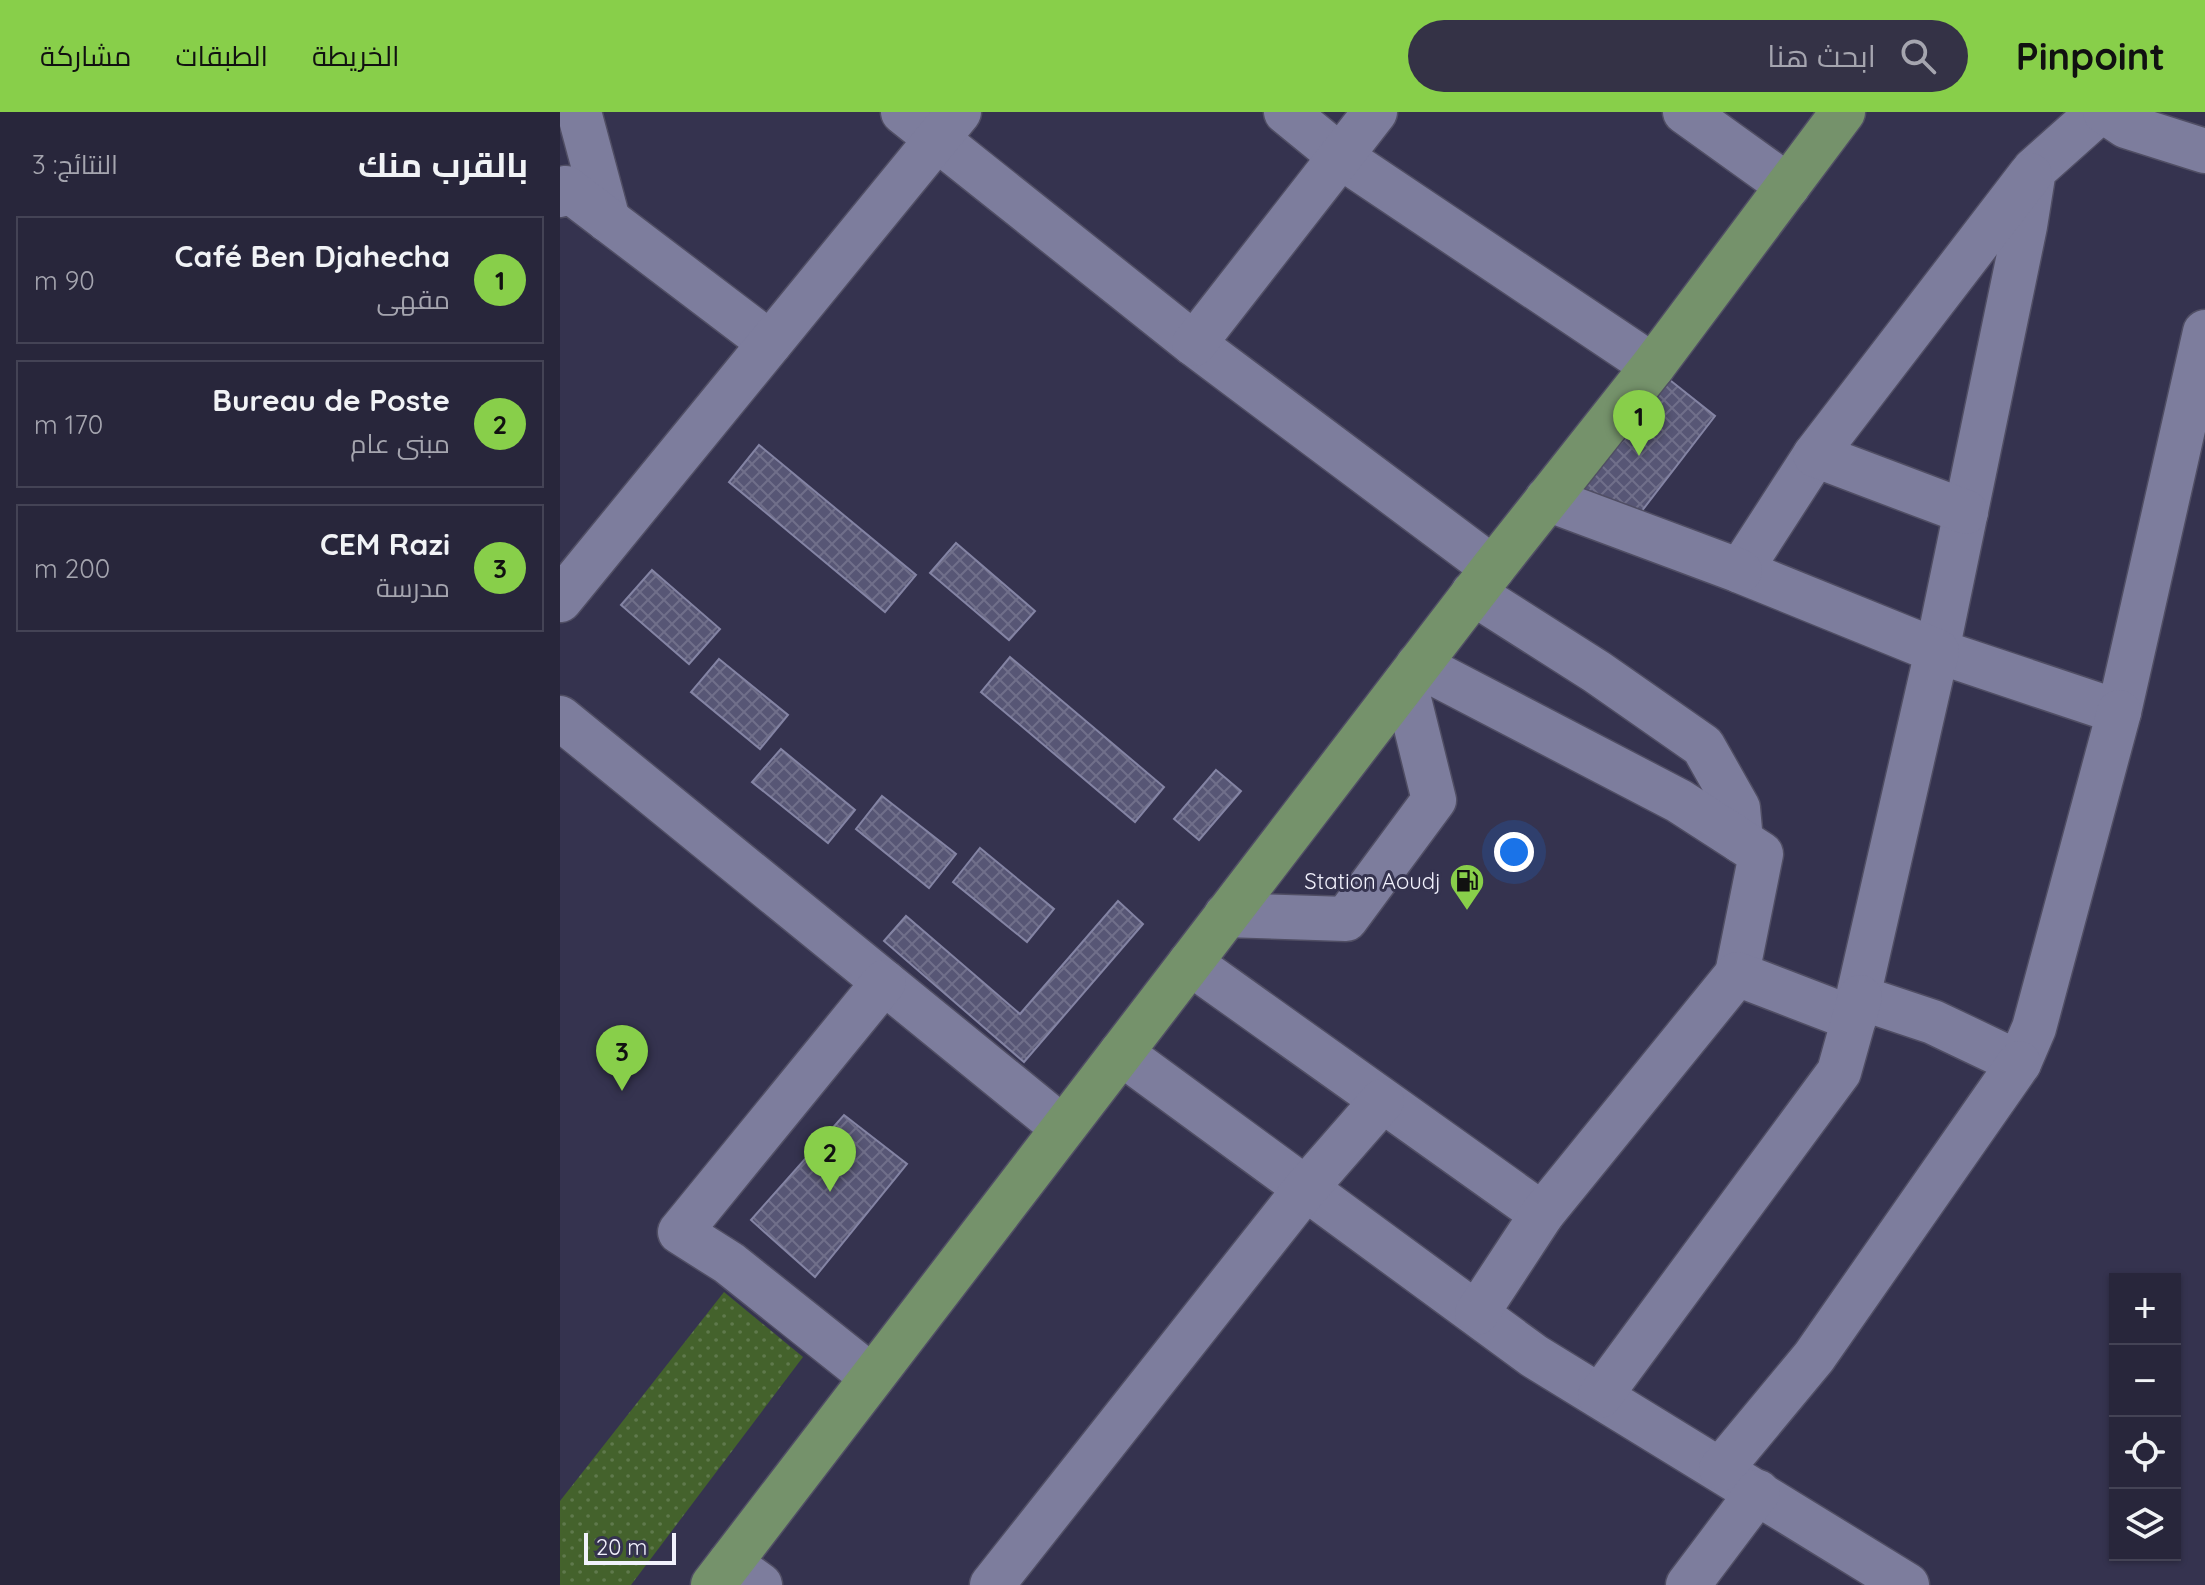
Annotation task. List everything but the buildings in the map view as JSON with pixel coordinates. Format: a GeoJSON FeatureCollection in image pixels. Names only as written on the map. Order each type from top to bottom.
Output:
{"type":"FeatureCollection","features":[{"type":"Feature","properties":{"kind":"main road"},"geometry":{"type":"LineString","coordinates":[[735,1578],[872,1377],[1483,580],[1653,366],[1843,112]]}},
{"type":"Feature","properties":{"kind":"street"},"geometry":{"type":"LineString","coordinates":[[579,112],[608,220]]}},
{"type":"Feature","properties":{"kind":"street"},"geometry":{"type":"LineString","coordinates":[[903,112],[947,126],[1194,344],[1597,672],[1703,746],[1738,808],[1741,841]]}},
{"type":"Feature","properties":{"kind":"street"},"geometry":{"type":"LineString","coordinates":[[1286,112],[1341,157],[1653,366]]}},
{"type":"Feature","properties":{"kind":"street"},"geometry":{"type":"LineString","coordinates":[[1194,344],[1375,112]]}},
{"type":"Feature","properties":{"kind":"street"},"geometry":{"type":"LineString","coordinates":[[1685,112],[1788,186]]}},
{"type":"Feature","properties":{"kind":"street"},"geometry":{"type":"LineString","coordinates":[[1740,571],[1815,455],[2034,170],[2099,112]]}},
{"type":"Feature","properties":{"kind":"street"},"geometry":{"type":"LineString","coordinates":[[2105,112],[2126,126],[2205,151]]}},
{"type":"Feature","properties":{"kind":"street"},"geometry":{"type":"LineString","coordinates":[[560,600],[947,126]]}},
{"type":"Feature","properties":{"kind":"street"},"geometry":{"type":"LineString","coordinates":[[1600,1396],[1839,1072],[1857,1008],[1937,651],[2034,170]]}},
{"type":"Feature","properties":{"kind":"street"},"geometry":{"type":"LineString","coordinates":[[560,195],[566,188],[770,343]]}},
{"type":"Feature","properties":{"kind":"street"},"geometry":{"type":"LineString","coordinates":[[1721,1469],[1814,1357],[2019,1063],[2034,1028],[2119,712],[2205,332]]}},
{"type":"Feature","properties":{"kind":"street"},"geometry":{"type":"LineString","coordinates":[[1815,455],[1966,512]]}},
{"type":"Feature","properties":{"kind":"street"},"geometry":{"type":"LineString","coordinates":[[1547,499],[1740,571],[1937,651],[2119,712]]}},
{"type":"Feature","properties":{"kind":"street"},"geometry":{"type":"LineString","coordinates":[[1411,674],[1679,801],[1761,854],[1737,974],[1542,1214],[1477,1313]]}},
{"type":"Feature","properties":{"kind":"street"},"geometry":{"type":"LineString","coordinates":[[1226,915],[1346,919],[1434,800],[1411,674]]}},
{"type":"Feature","properties":{"kind":"street"},"geometry":{"type":"LineString","coordinates":[[560,718],[1063,1128]]}},
{"type":"Feature","properties":{"kind":"street"},"geometry":{"type":"LineString","coordinates":[[1190,963],[1542,1214]]}},
{"type":"Feature","properties":{"kind":"street"},"geometry":{"type":"LineString","coordinates":[[1737,974],[1857,1008],[1933,1022],[2019,1063]]}},
{"type":"Feature","properties":{"kind":"street"},"geometry":{"type":"LineString","coordinates":[[872,1377],[729,1263],[680,1232],[884,982]]}},
{"type":"Feature","properties":{"kind":"street"},"geometry":{"type":"LineString","coordinates":[[1121,1053],[1534,1356],[1907,1585]]}},
{"type":"Feature","properties":{"kind":"street"},"geometry":{"type":"LineString","coordinates":[[992,1585],[1306,1188],[1382,1101]]}},
{"type":"Feature","properties":{"kind":"street"},"geometry":{"type":"LineString","coordinates":[[1688,1585],[1758,1492]]}},
{"type":"Feature","properties":{"kind":"green space"},"geometry":{"type":"Polygon","coordinates":[[[724,1292],[803,1357],[631,1585],[560,1585],[560,1501],[724,1292]]]}},
{"type":"Feature","properties":{"kind":"place","name":"Café Ben Djahecha"},"geometry":{"type":"Point","coordinates":[1639,456]}},
{"type":"Feature","properties":{"kind":"place","name":"Station Aoudj"},"geometry":{"type":"Point","coordinates":[1467,912]}},
{"type":"Feature","properties":{"kind":"place","name":"CEM Razi"},"geometry":{"type":"Point","coordinates":[622,1091]}},
{"type":"Feature","properties":{"kind":"place","name":"Bureau de Poste"},"geometry":{"type":"Point","coordinates":[830,1192]}}]}
